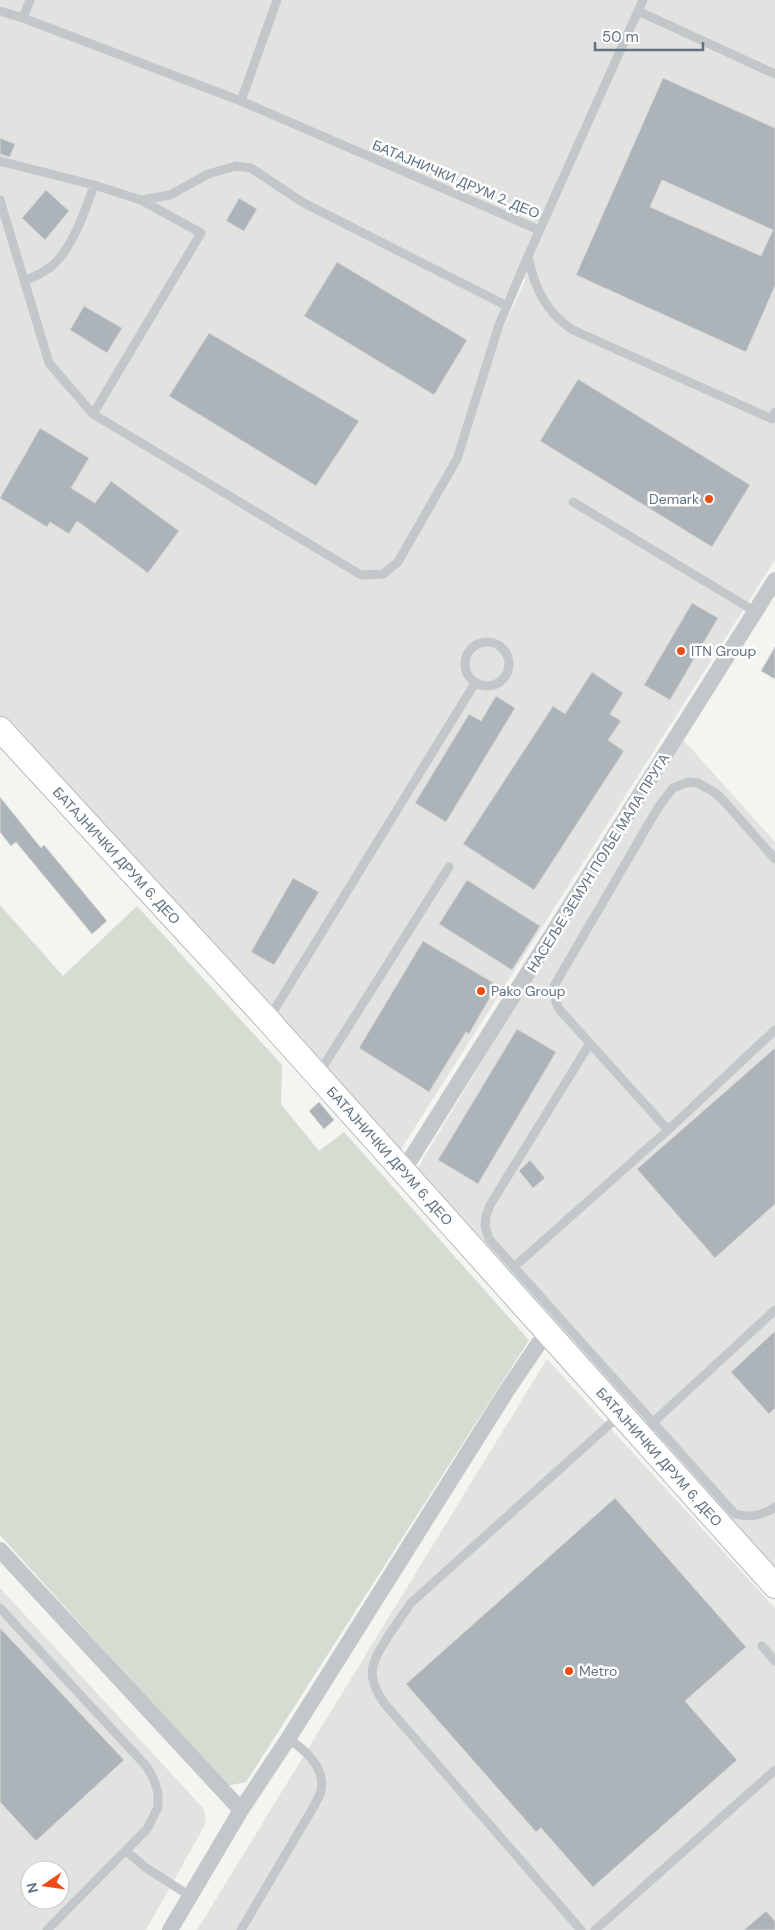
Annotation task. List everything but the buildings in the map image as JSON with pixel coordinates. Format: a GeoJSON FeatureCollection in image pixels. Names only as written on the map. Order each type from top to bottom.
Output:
{"type":"FeatureCollection","features":[{"type":"Feature","properties":{"kind":"street","name":"НАСЕЉЕ ЗЕМУН ПОЉЕ МАЛА ПРУГА"},"geometry":{"type":"LineString","coordinates":[[403,1171],[775,580]]}},
{"type":"Feature","properties":{"kind":"street","name":"БАТАЈНИЧКИ ДРУМ 6. ДЕО"},"geometry":{"type":"LineString","coordinates":[[0,730],[268,1020],[621,1414],[646,1428],[775,1586]]}},
{"type":"Feature","properties":{"kind":"street"},"geometry":{"type":"LineString","coordinates":[[170,1930],[241,1810],[288,1739],[506,1392],[539,1343],[548,1333]]}},
{"type":"Feature","properties":{"kind":"street"},"geometry":{"type":"LineString","coordinates":[[0,1550],[241,1810]]}},
{"type":"Feature","properties":{"kind":"lane"},"geometry":{"type":"LineString","coordinates":[[23,18],[30,0]]}},
{"type":"Feature","properties":{"kind":"lane"},"geometry":{"type":"LineString","coordinates":[[242,101],[277,0]]}},
{"type":"Feature","properties":{"kind":"lane","name":"БАТАЈНИЧКИ ДРУМ 2. ДЕО"},"geometry":{"type":"LineString","coordinates":[[0,11],[242,101],[539,230],[643,0]]}},
{"type":"Feature","properties":{"kind":"lane"},"geometry":{"type":"LineString","coordinates":[[638,11],[775,74]]}},
{"type":"Feature","properties":{"kind":"lane"},"geometry":{"type":"LineString","coordinates":[[0,161],[94,185],[141,200],[201,234],[93,414]]}},
{"type":"Feature","properties":{"kind":"lane"},"geometry":{"type":"LineString","coordinates":[[141,200],[170,195],[208,174],[236,166],[251,168],[302,202],[507,306]]}},
{"type":"Feature","properties":{"kind":"lane"},"geometry":{"type":"LineString","coordinates":[[25,281],[44,273],[55,264],[63,253],[85,213],[94,185]]}},
{"type":"Feature","properties":{"kind":"lane"},"geometry":{"type":"LineString","coordinates":[[0,200],[49,363],[93,414],[361,575],[384,574],[398,562],[457,459],[499,325],[539,230]]}},
{"type":"Feature","properties":{"kind":"lane"},"geometry":{"type":"LineString","coordinates":[[528,256],[530,268],[545,304],[562,323],[573,330],[772,419],[775,412]]}},
{"type":"Feature","properties":{"kind":"lane"},"geometry":{"type":"LineString","coordinates":[[573,502],[756,612]]}},
{"type":"Feature","properties":{"kind":"lane"},"geometry":{"type":"LineString","coordinates":[[491,643],[498,645],[507,656],[509,669],[506,676],[495,685],[482,686],[475,683],[466,671],[467,656],[476,645],[491,643]]}},
{"type":"Feature","properties":{"kind":"lane"},"geometry":{"type":"LineString","coordinates":[[268,1020],[475,683]]}},
{"type":"Feature","properties":{"kind":"lane"},"geometry":{"type":"LineString","coordinates":[[668,1130],[559,1009],[554,986],[659,806],[673,788],[688,782],[698,783],[714,792],[775,859]]}},
{"type":"Feature","properties":{"kind":"lane"},"geometry":{"type":"LineString","coordinates":[[318,1076],[449,867]]}},
{"type":"Feature","properties":{"kind":"lane"},"geometry":{"type":"LineString","coordinates":[[514,1267],[668,1130],[775,1030]]}},
{"type":"Feature","properties":{"kind":"lane"},"geometry":{"type":"LineString","coordinates":[[590,1044],[490,1205],[486,1216],[486,1232],[646,1428],[735,1514],[755,1516],[765,1514],[775,1508]]}},
{"type":"Feature","properties":{"kind":"lane"},"geometry":{"type":"LineString","coordinates":[[646,1428],[775,1310]]}},
{"type":"Feature","properties":{"kind":"lane"},"geometry":{"type":"LineString","coordinates":[[581,1930],[384,1703],[375,1691],[372,1680],[372,1666],[377,1652],[412,1602],[621,1414]]}},
{"type":"Feature","properties":{"kind":"lane"},"geometry":{"type":"LineString","coordinates":[[0,1608],[147,1767],[158,1793],[158,1807],[147,1829],[47,1930]]}},
{"type":"Feature","properties":{"kind":"lane"},"geometry":{"type":"LineString","coordinates":[[762,1646],[775,1661]]}},
{"type":"Feature","properties":{"kind":"lane"},"geometry":{"type":"LineString","coordinates":[[242,1930],[321,1791],[319,1772],[315,1764],[300,1746],[288,1739]]}},
{"type":"Feature","properties":{"kind":"lane"},"geometry":{"type":"LineString","coordinates":[[595,1930],[775,1770]]}},
{"type":"Feature","properties":{"kind":"lane"},"geometry":{"type":"LineString","coordinates":[[126,1851],[190,1896]]}},
{"type":"Feature","properties":{"kind":"shaded area"},"geometry":{"type":"Polygon","coordinates":[[[0,0],[775,0],[775,560],[398,1154],[0,721],[0,0]],[[521,276],[499,325],[503,328],[526,279],[521,276]]]}},
{"type":"Feature","properties":{"kind":"shaded area"},"geometry":{"type":"Polygon","coordinates":[[[679,735],[775,842],[775,1567],[646,1428],[417,1169],[679,735]]]}},
{"type":"Feature","properties":{"kind":"shaded area"},"geometry":{"type":"Polygon","coordinates":[[[0,905],[63,976],[137,906],[282,1065],[281,1104],[319,1151],[344,1132],[529,1340],[246,1782],[227,1786],[0,1535],[0,905]]]}},
{"type":"Feature","properties":{"kind":"shaded area"},"geometry":{"type":"Polygon","coordinates":[[[547,1359],[775,1608],[775,1930],[197,1930],[547,1359]]]}},
{"type":"Feature","properties":{"kind":"shaded area"},"geometry":{"type":"Polygon","coordinates":[[[0,1588],[204,1809],[206,1823],[146,1930],[0,1930],[0,1588]]]}},
{"type":"Feature","properties":{"kind":"place","name":"Demark"},"geometry":{"type":"Point","coordinates":[709,499]}},
{"type":"Feature","properties":{"kind":"place","name":"ITN Group"},"geometry":{"type":"Point","coordinates":[681,651]}},
{"type":"Feature","properties":{"kind":"place","name":"Pako Group"},"geometry":{"type":"Point","coordinates":[481,991]}},
{"type":"Feature","properties":{"kind":"place","name":"Metro"},"geometry":{"type":"Point","coordinates":[569,1671]}}]}
